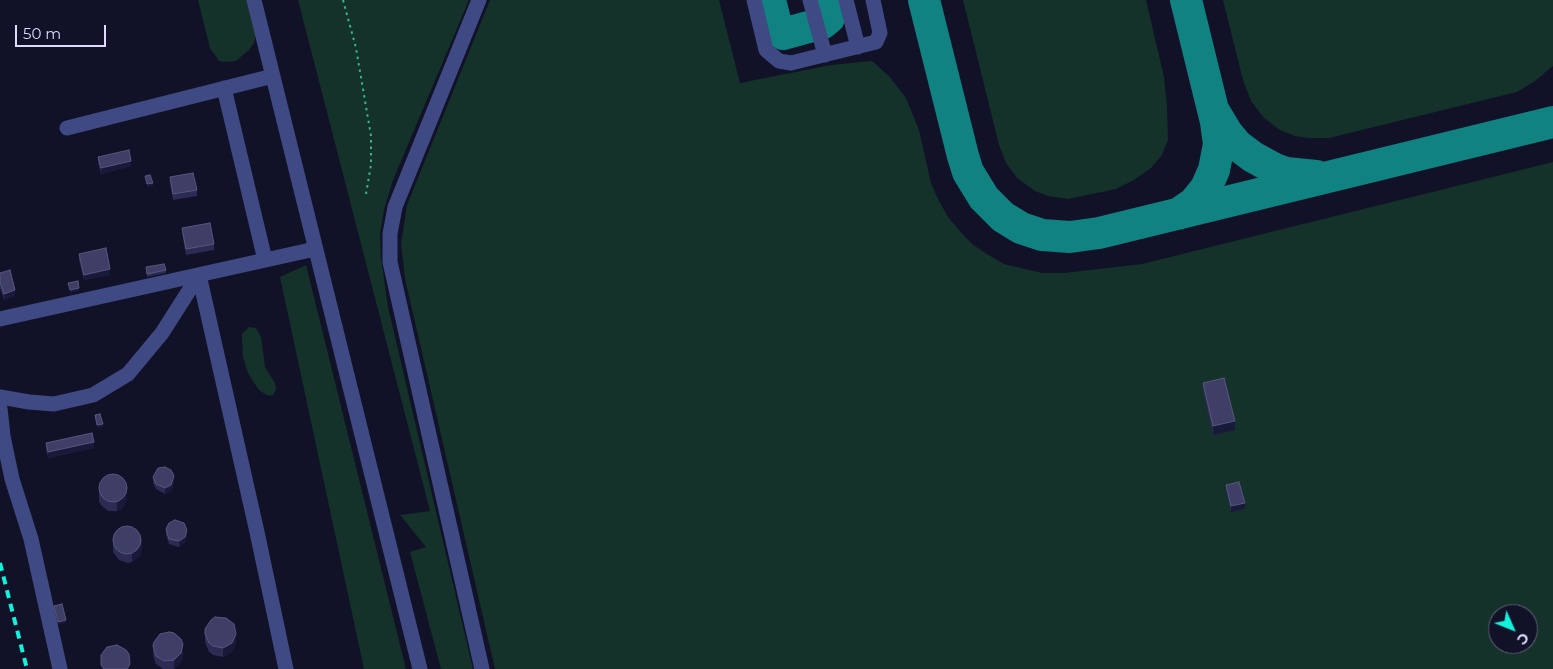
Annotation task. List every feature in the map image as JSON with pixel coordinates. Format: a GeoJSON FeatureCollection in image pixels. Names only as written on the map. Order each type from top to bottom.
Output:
{"type":"FeatureCollection","features":[{"type":"Feature","properties":{"kind":"street"},"geometry":{"type":"LineString","coordinates":[[254,0],[420,669]]}},
{"type":"Feature","properties":{"kind":"street"},"geometry":{"type":"LineString","coordinates":[[479,0],[395,206],[390,234],[390,262],[482,669]]}},
{"type":"Feature","properties":{"kind":"street"},"geometry":{"type":"LineString","coordinates":[[754,0],[766,50],[779,61],[791,63],[876,42],[880,34],[873,0]]}},
{"type":"Feature","properties":{"kind":"street"},"geometry":{"type":"LineString","coordinates":[[810,0],[825,55]]}},
{"type":"Feature","properties":{"kind":"street"},"geometry":{"type":"LineString","coordinates":[[846,0],[858,47]]}},
{"type":"Feature","properties":{"kind":"street"},"geometry":{"type":"LineString","coordinates":[[67,128],[273,76]]}},
{"type":"Feature","properties":{"kind":"street"},"geometry":{"type":"LineString","coordinates":[[224,88],[265,260]]}},
{"type":"Feature","properties":{"kind":"street"},"geometry":{"type":"LineString","coordinates":[[0,319],[315,249]]}},
{"type":"Feature","properties":{"kind":"street"},"geometry":{"type":"LineString","coordinates":[[0,397],[54,404],[93,396],[128,374],[162,333],[199,275]]}},
{"type":"Feature","properties":{"kind":"street"},"geometry":{"type":"LineString","coordinates":[[199,275],[286,669]]}},
{"type":"Feature","properties":{"kind":"street"},"geometry":{"type":"LineString","coordinates":[[0,408],[3,436],[12,479],[31,539],[60,669]]}},
{"type":"Feature","properties":{"kind":"path"},"geometry":{"type":"LineString","coordinates":[[342,0],[356,48],[371,136],[371,165],[366,194]]}},
{"type":"Feature","properties":{"kind":"green space"},"geometry":{"type":"Polygon","coordinates":[[[198,0],[248,0],[256,35],[254,43],[249,50],[236,61],[219,61],[210,48],[198,0]]]}},
{"type":"Feature","properties":{"kind":"green space"},"geometry":{"type":"Polygon","coordinates":[[[298,0],[469,0],[393,180],[384,210],[380,234],[381,258],[388,307],[473,669],[441,669],[410,552],[426,547],[400,515],[430,511],[298,0]]]}},
{"type":"Feature","properties":{"kind":"green space"},"geometry":{"type":"Polygon","coordinates":[[[490,0],[719,0],[740,83],[831,65],[872,61],[889,76],[906,98],[919,130],[931,183],[948,217],[972,244],[987,254],[1004,264],[1042,273],[1064,273],[1142,264],[1553,162],[1553,669],[495,669],[405,279],[401,244],[407,205],[490,0]]]}},
{"type":"Feature","properties":{"kind":"green space"},"geometry":{"type":"Polygon","coordinates":[[[963,0],[1146,0],[1164,77],[1167,106],[1168,140],[1162,155],[1151,168],[1134,180],[1116,189],[1068,199],[1048,196],[1035,191],[1017,178],[1006,163],[999,145],[963,0]]]}},
{"type":"Feature","properties":{"kind":"green space"},"geometry":{"type":"Polygon","coordinates":[[[1223,0],[1553,0],[1553,66],[1535,81],[1517,92],[1329,138],[1295,136],[1280,130],[1264,118],[1251,101],[1243,80],[1223,0]]]}},
{"type":"Feature","properties":{"kind":"green space"},"geometry":{"type":"Polygon","coordinates":[[[306,265],[406,669],[364,669],[280,277],[306,265]]]}},
{"type":"Feature","properties":{"kind":"green space"},"geometry":{"type":"Polygon","coordinates":[[[249,327],[256,328],[261,337],[265,367],[275,383],[276,390],[273,395],[269,396],[260,391],[248,373],[243,357],[242,334],[249,327]]]}},
{"type":"Feature","properties":{"kind":"building"},"geometry":{"type":"Polygon","coordinates":[[[129,150],[131,161],[101,168],[98,157],[129,150]]]}},
{"type":"Feature","properties":{"kind":"building"},"geometry":{"type":"Polygon","coordinates":[[[193,173],[197,190],[173,194],[170,177],[193,173]]]}},
{"type":"Feature","properties":{"kind":"building"},"geometry":{"type":"Polygon","coordinates":[[[150,175],[153,183],[147,184],[145,176],[150,175]]]}},
{"type":"Feature","properties":{"kind":"building"},"geometry":{"type":"Polygon","coordinates":[[[210,223],[214,244],[186,249],[182,228],[210,223]]]}},
{"type":"Feature","properties":{"kind":"building"},"geometry":{"type":"Polygon","coordinates":[[[106,248],[110,269],[84,275],[79,254],[106,248]]]}},
{"type":"Feature","properties":{"kind":"building"},"geometry":{"type":"Polygon","coordinates":[[[164,264],[166,270],[147,274],[146,267],[164,264]]]}},
{"type":"Feature","properties":{"kind":"building"},"geometry":{"type":"Polygon","coordinates":[[[10,270],[15,290],[4,294],[0,282],[0,273],[10,270]]]}},
{"type":"Feature","properties":{"kind":"building"},"geometry":{"type":"Polygon","coordinates":[[[78,281],[79,288],[70,290],[68,283],[78,281]]]}},
{"type":"Feature","properties":{"kind":"building"},"geometry":{"type":"Polygon","coordinates":[[[1224,378],[1235,421],[1213,426],[1203,383],[1224,378]]]}},
{"type":"Feature","properties":{"kind":"building"},"geometry":{"type":"Polygon","coordinates":[[[100,414],[103,424],[97,425],[95,415],[100,414]]]}},
{"type":"Feature","properties":{"kind":"building"},"geometry":{"type":"Polygon","coordinates":[[[92,433],[94,442],[48,452],[46,443],[92,433]]]}},
{"type":"Feature","properties":{"kind":"building"},"geometry":{"type":"Polygon","coordinates":[[[165,467],[171,470],[174,476],[171,485],[165,488],[156,484],[153,477],[158,468],[165,467]]]}},
{"type":"Feature","properties":{"kind":"building"},"geometry":{"type":"Polygon","coordinates":[[[113,474],[123,478],[127,488],[123,498],[113,502],[103,498],[99,488],[103,478],[113,474]]]}},
{"type":"Feature","properties":{"kind":"building"},"geometry":{"type":"Polygon","coordinates":[[[1239,482],[1245,503],[1231,506],[1226,485],[1239,482]]]}},
{"type":"Feature","properties":{"kind":"building"},"geometry":{"type":"Polygon","coordinates":[[[175,520],[184,523],[187,530],[185,537],[179,541],[169,539],[166,529],[169,523],[175,520]]]}},
{"type":"Feature","properties":{"kind":"building"},"geometry":{"type":"Polygon","coordinates":[[[127,526],[137,530],[141,540],[137,550],[127,554],[117,550],[113,540],[117,530],[127,526]]]}},
{"type":"Feature","properties":{"kind":"building"},"geometry":{"type":"Polygon","coordinates":[[[62,604],[66,620],[58,622],[54,606],[62,604]]]}},
{"type":"Feature","properties":{"kind":"building"},"geometry":{"type":"Polygon","coordinates":[[[215,617],[226,618],[234,624],[236,634],[232,643],[223,648],[209,643],[205,634],[205,629],[215,617]]]}},
{"type":"Feature","properties":{"kind":"building"},"geometry":{"type":"Polygon","coordinates":[[[174,633],[181,639],[183,644],[181,653],[174,660],[164,661],[156,656],[153,646],[160,634],[174,633]]]}},
{"type":"Feature","properties":{"kind":"building"},"geometry":{"type":"Polygon","coordinates":[[[117,645],[129,654],[130,664],[127,669],[104,669],[101,665],[101,655],[107,647],[117,645]]]}},
{"type":"Feature","properties":{"kind":"taxiway"},"geometry":{"type":"LineString","coordinates":[[770,0],[777,28],[783,34],[823,23],[829,18],[831,10],[828,0]]}},
{"type":"Feature","properties":{"kind":"taxiway"},"geometry":{"type":"LineString","coordinates":[[924,0],[968,172],[984,198],[1003,217],[1021,228],[1042,235],[1070,237],[1099,233],[1553,122]]}},
{"type":"Feature","properties":{"kind":"taxiway"},"geometry":{"type":"LineString","coordinates":[[1178,214],[1194,203],[1206,188],[1214,170],[1219,144],[1216,122],[1186,0]]}},
{"type":"Feature","properties":{"kind":"taxiway"},"geometry":{"type":"LineString","coordinates":[[1215,113],[1237,145],[1253,157],[1286,173],[1316,176]]}},
{"type":"Feature","properties":{"kind":"railway"},"geometry":{"type":"LineString","coordinates":[[0,563],[27,669]]}}]}
